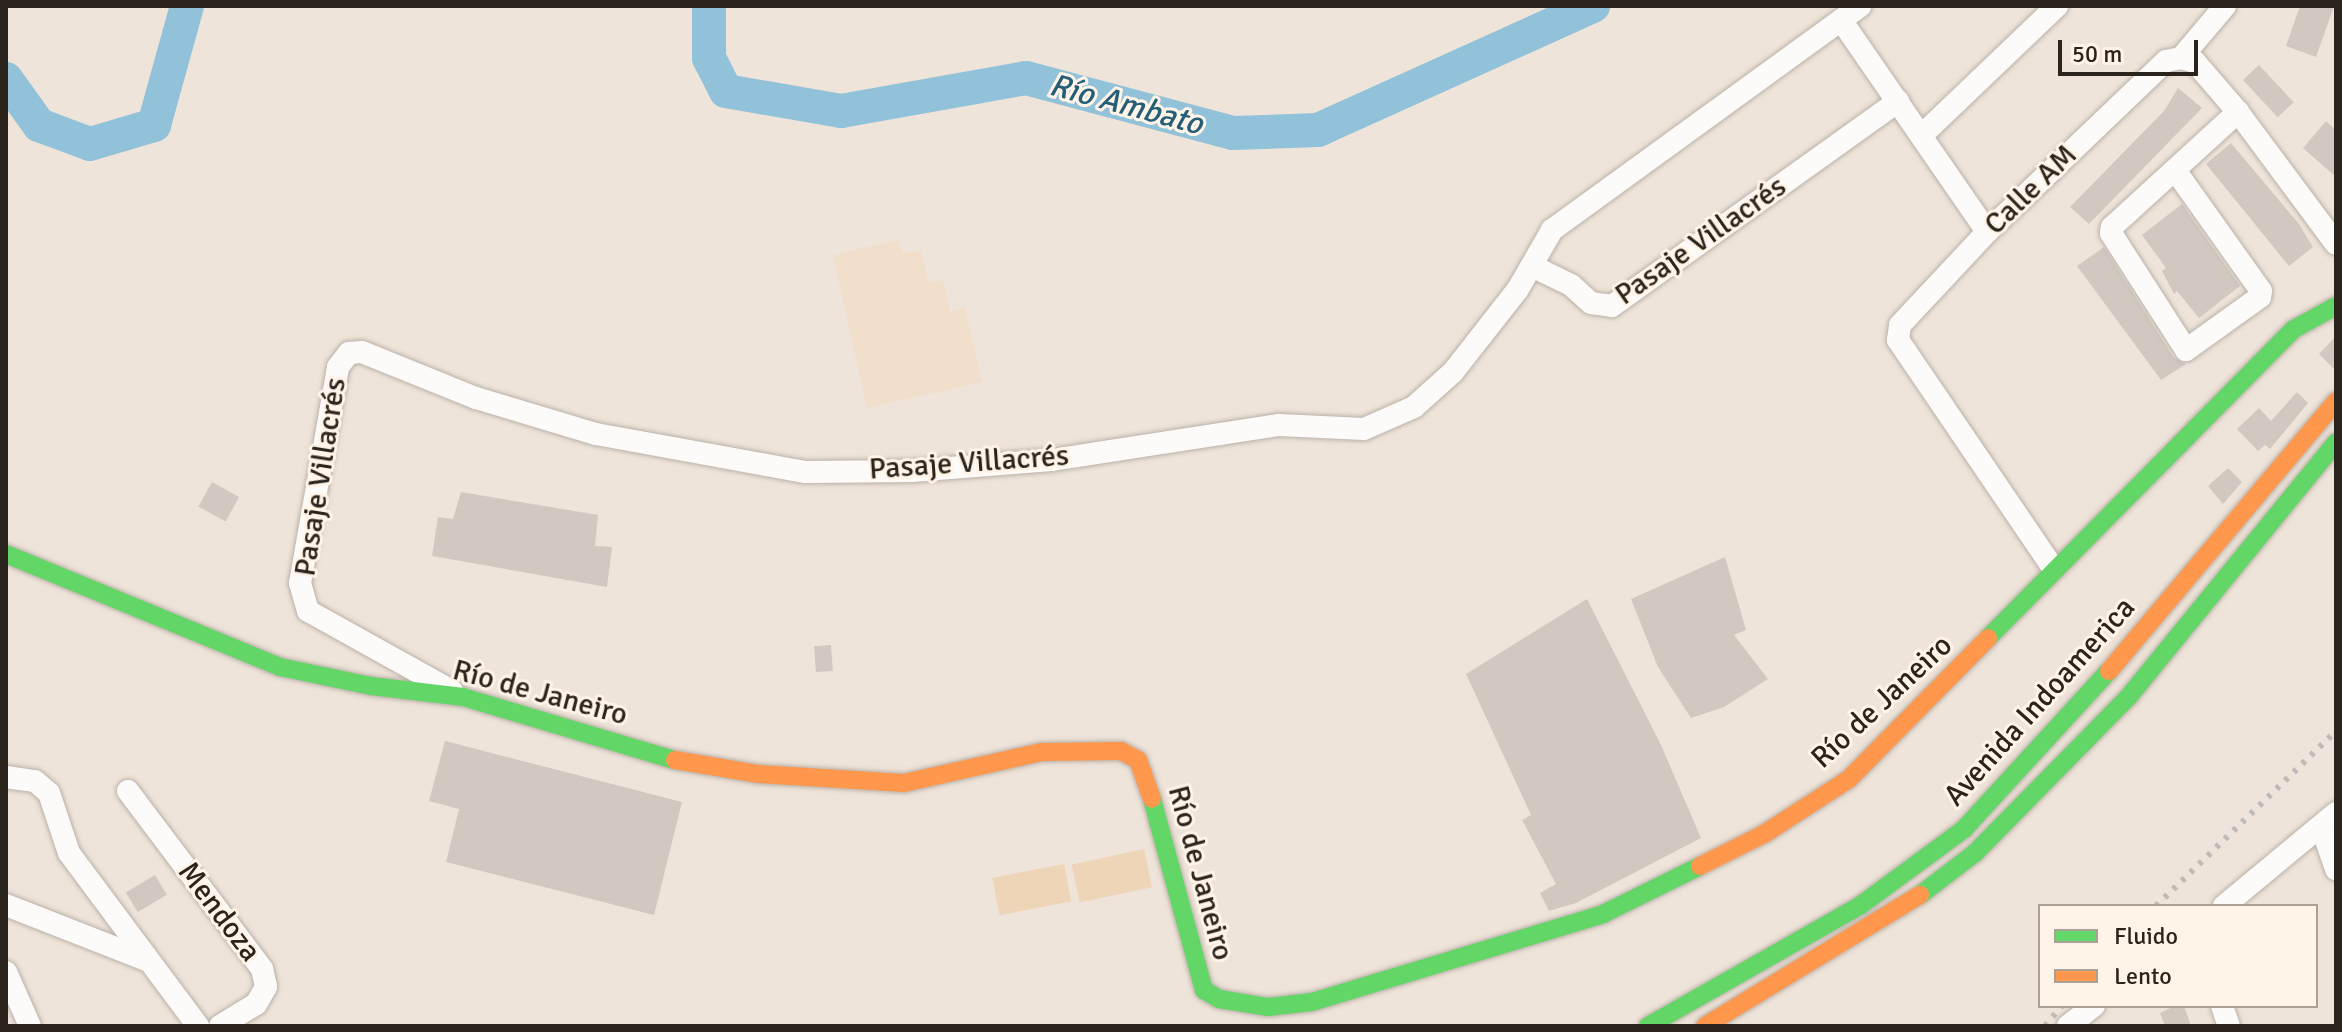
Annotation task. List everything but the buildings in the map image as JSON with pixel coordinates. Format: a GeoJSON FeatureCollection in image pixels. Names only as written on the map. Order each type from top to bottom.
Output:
{"type":"FeatureCollection","features":[{"type":"Feature","properties":{"kind":"street"},"geometry":{"type":"LineString","coordinates":[[1532,266],[1552,230],[1860,6]]}},
{"type":"Feature","properties":{"kind":"street"},"geometry":{"type":"LineString","coordinates":[[1922,135],[2057,6]]}},
{"type":"Feature","properties":{"kind":"street","name":"Calle AM"},"geometry":{"type":"LineString","coordinates":[[2053,568],[1898,340],[1900,325],[1987,232],[2166,61],[2181,58],[2225,6]]}},
{"type":"Feature","properties":{"kind":"street"},"geometry":{"type":"LineString","coordinates":[[1841,20],[1987,232]]}},
{"type":"Feature","properties":{"kind":"street"},"geometry":{"type":"LineString","coordinates":[[2181,58],[2195,62],[2238,112],[2336,244]]}},
{"type":"Feature","properties":{"kind":"street","name":"Pasaje Villacrés"},"geometry":{"type":"LineString","coordinates":[[463,697],[308,611],[300,583],[338,367],[349,353],[362,352],[476,398],[596,434],[700,456],[806,472],[912,471],[1052,460],[1279,425],[1364,429],[1414,407],[1453,372],[1532,266],[1571,285],[1591,303],[1612,306],[1898,101]]}},
{"type":"Feature","properties":{"kind":"street"},"geometry":{"type":"LineString","coordinates":[[2175,170],[2261,291],[2260,297],[2186,350],[2111,233],[2175,170],[2238,112]]}},
{"type":"Feature","properties":{"kind":"street","name":"Río de Janeiro"},"geometry":{"type":"LineString","coordinates":[[6,554],[280,667],[463,697],[669,759],[774,775],[904,783],[1042,752],[1121,751],[1138,760],[1148,783],[1197,977],[1219,999],[1268,1007],[1312,1002],[1603,914],[1764,834],[1849,779],[2053,568],[2294,329],[2336,306]]}},
{"type":"Feature","properties":{"kind":"street","name":"Avenida Indoamerica"},"geometry":{"type":"LineString","coordinates":[[1648,1026],[1861,905],[1964,829],[2053,737],[2336,401]]}},
{"type":"Feature","properties":{"kind":"street","name":"Avenida Indoamerica"},"geometry":{"type":"LineString","coordinates":[[1705,1026],[1889,918],[1975,853],[2130,695],[2336,442]]}},
{"type":"Feature","properties":{"kind":"street"},"geometry":{"type":"LineString","coordinates":[[6,777],[35,781],[49,793],[69,853],[198,1026]]}},
{"type":"Feature","properties":{"kind":"street","name":"Mendoza"},"geometry":{"type":"LineString","coordinates":[[128,791],[262,969],[266,987],[256,1004],[220,1026]]}},
{"type":"Feature","properties":{"kind":"street"},"geometry":{"type":"LineString","coordinates":[[2329,819],[2336,869]]}},
{"type":"Feature","properties":{"kind":"street"},"geometry":{"type":"LineString","coordinates":[[2226,904],[2329,819]]}},
{"type":"Feature","properties":{"kind":"street"},"geometry":{"type":"LineString","coordinates":[[6,905],[149,961]]}},
{"type":"Feature","properties":{"kind":"street"},"geometry":{"type":"LineString","coordinates":[[6,972],[30,1026]]}},
{"type":"Feature","properties":{"kind":"street"},"geometry":{"type":"LineString","coordinates":[[2068,1026],[2091,1008]]}},
{"type":"Feature","properties":{"kind":"shaded area"},"geometry":{"type":"Polygon","coordinates":[[[899,240],[903,254],[921,250],[928,283],[943,280],[950,311],[965,308],[982,382],[867,408],[833,255],[899,240]]]}},
{"type":"Feature","properties":{"kind":"shaded area"},"geometry":{"type":"Polygon","coordinates":[[[1144,849],[1152,887],[1080,903],[1072,864],[1144,849]]]}},
{"type":"Feature","properties":{"kind":"shaded area"},"geometry":{"type":"Polygon","coordinates":[[[1064,864],[1071,901],[1000,915],[992,878],[1064,864]]]}},
{"type":"Feature","properties":{"kind":"waterway","name":"Río Ambato"},"geometry":{"type":"LineString","coordinates":[[6,79],[39,125],[90,144],[154,125],[187,6]]}},
{"type":"Feature","properties":{"kind":"waterway","name":"Río Ambato"},"geometry":{"type":"LineString","coordinates":[[709,6],[709,58],[726,91],[841,111],[1026,78],[1233,133],[1318,130],[1593,6]]}},
{"type":"Feature","properties":{"kind":"railway"},"geometry":{"type":"LineString","coordinates":[[2158,904],[2336,731]]}},
{"type":"Feature","properties":{"kind":"railway"},"geometry":{"type":"LineString","coordinates":[[2045,1026],[2060,1008]]}},
{"type":"Feature","properties":{"kind":"traffic: fast"},"geometry":{"type":"LineString","coordinates":[[1988,638],[2294,329],[2336,306]]}},
{"type":"Feature","properties":{"kind":"traffic: fast"},"geometry":{"type":"LineString","coordinates":[[1920,895],[1975,853],[2130,695],[2336,442]]}},
{"type":"Feature","properties":{"kind":"traffic: fast"},"geometry":{"type":"LineString","coordinates":[[6,554],[280,667],[371,686],[463,697],[675,760]]}},
{"type":"Feature","properties":{"kind":"traffic: fast"},"geometry":{"type":"LineString","coordinates":[[1648,1026],[1861,905],[1964,829],[2109,671]]}},
{"type":"Feature","properties":{"kind":"traffic: fast"},"geometry":{"type":"LineString","coordinates":[[1152,799],[1204,990],[1219,999],[1268,1007],[1312,1002],[1603,914],[1700,866]]}},
{"type":"Feature","properties":{"kind":"traffic: slow"},"geometry":{"type":"LineString","coordinates":[[2109,671],[2336,401]]}},
{"type":"Feature","properties":{"kind":"traffic: slow"},"geometry":{"type":"LineString","coordinates":[[1700,866],[1764,834],[1849,779],[1988,638]]}},
{"type":"Feature","properties":{"kind":"traffic: slow"},"geometry":{"type":"LineString","coordinates":[[675,760],[759,774],[904,783],[1042,752],[1121,751],[1138,760],[1152,799]]}},
{"type":"Feature","properties":{"kind":"traffic: slow"},"geometry":{"type":"LineString","coordinates":[[1705,1026],[1920,895]]}}]}
